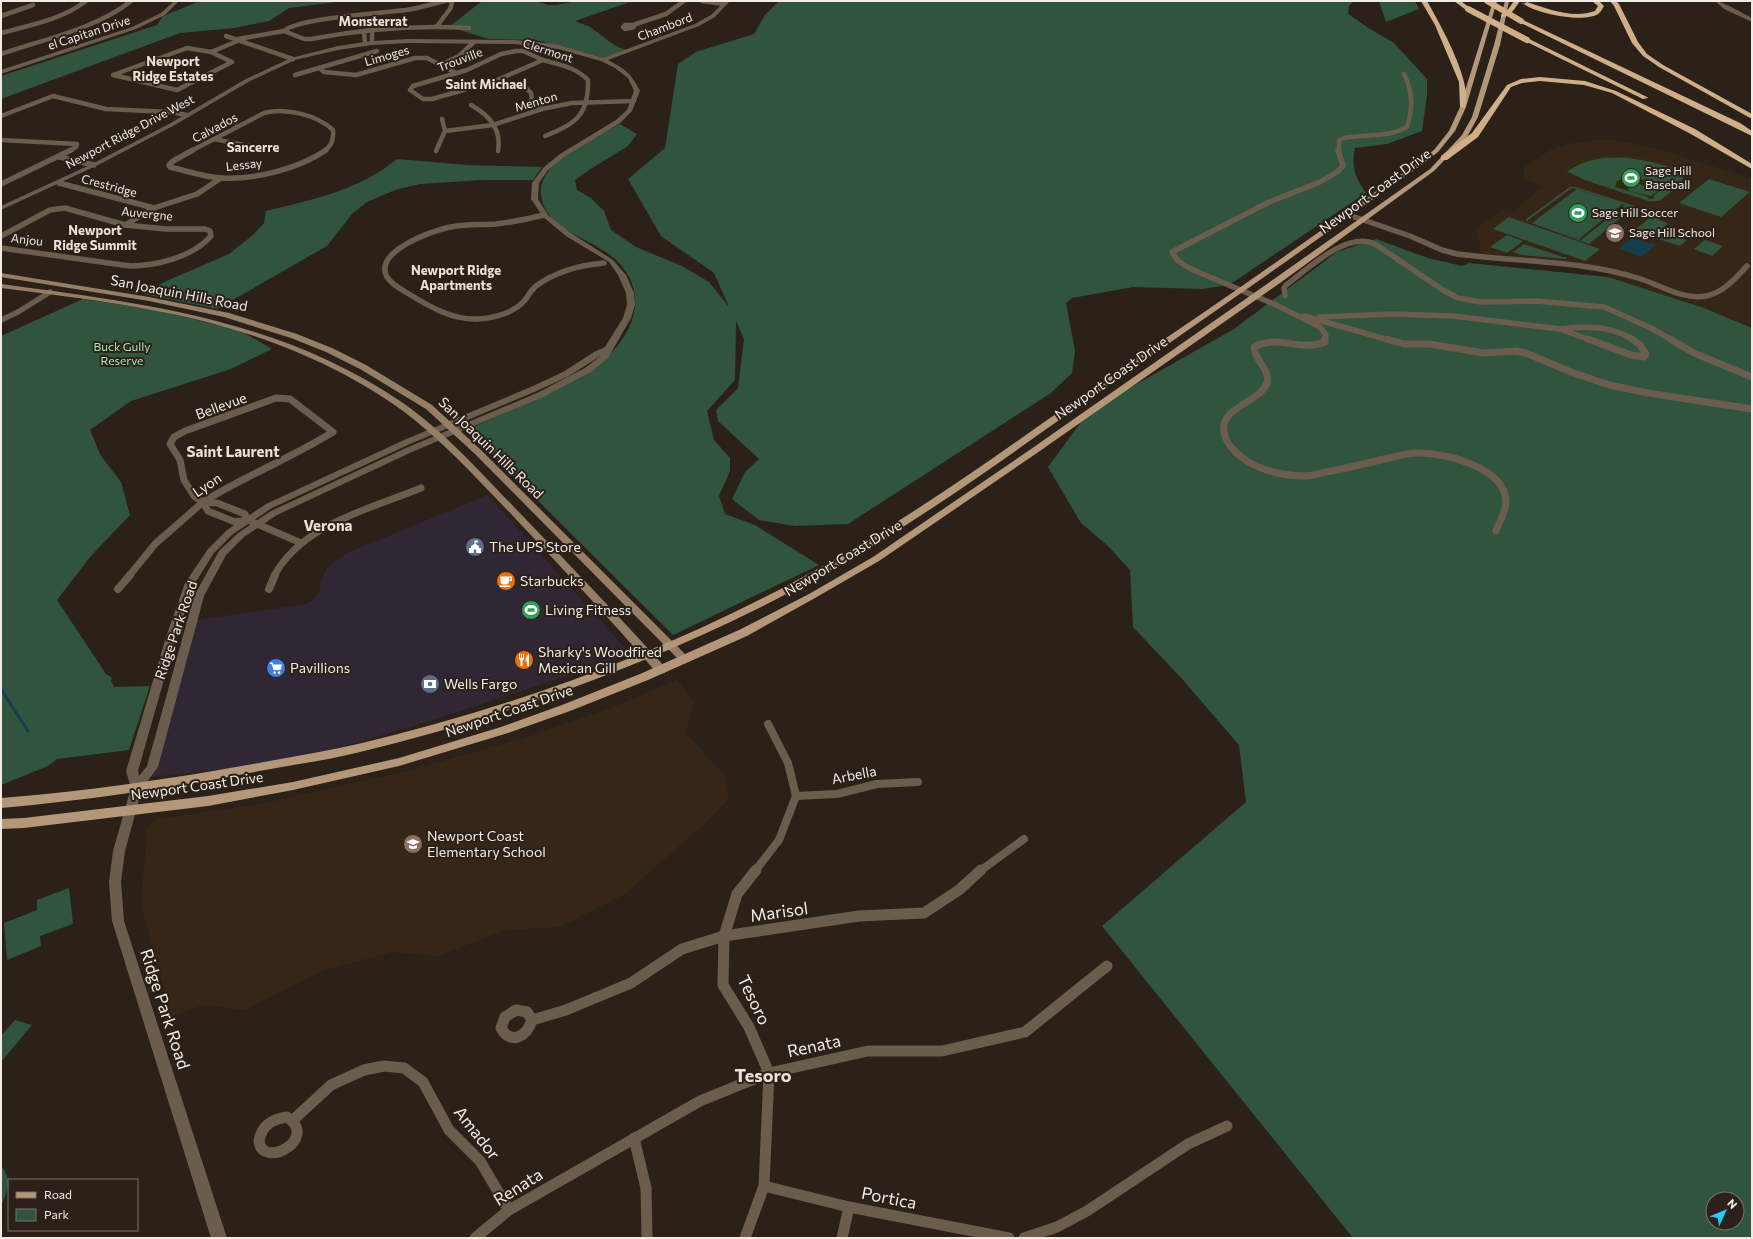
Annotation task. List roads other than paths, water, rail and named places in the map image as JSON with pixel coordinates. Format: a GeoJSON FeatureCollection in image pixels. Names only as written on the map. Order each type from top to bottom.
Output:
{"type":"FeatureCollection","features":[{"type":"Feature","properties":{"kind":"highway"},"geometry":{"type":"LineString","coordinates":[[1424,1],[1438,25],[1462,82],[1463,107]]}},
{"type":"Feature","properties":{"kind":"highway"},"geometry":{"type":"LineString","coordinates":[[1457,1],[1468,9],[1527,40],[1651,102]]}},
{"type":"Feature","properties":{"kind":"highway"},"geometry":{"type":"LineString","coordinates":[[1487,1],[1521,21],[1737,125],[1752,134]]}},
{"type":"Feature","properties":{"kind":"highway"},"geometry":{"type":"LineString","coordinates":[[1503,16],[1509,12],[1517,1]]}},
{"type":"Feature","properties":{"kind":"highway"},"geometry":{"type":"LineString","coordinates":[[1527,4],[1550,12],[1579,15],[1597,12],[1601,6],[1595,1]]}},
{"type":"Feature","properties":{"kind":"highway"},"geometry":{"type":"LineString","coordinates":[[1613,1],[1617,5],[1635,43],[1644,55],[1752,117]]}},
{"type":"Feature","properties":{"kind":"highway"},"geometry":{"type":"LineString","coordinates":[[1444,158],[1475,135],[1509,86],[1520,81],[1556,79],[1585,83],[1614,92],[1692,131],[1752,167]]}},
{"type":"Feature","properties":{"kind":"highway"},"geometry":{"type":"LineString","coordinates":[[1663,108],[1718,138],[1752,159]]}},
{"type":"Feature","properties":{"kind":"main road","name":"Newport Coast Drive"},"geometry":{"type":"LineString","coordinates":[[1,802],[49,799],[136,788],[250,769],[354,749],[475,716],[648,655],[752,608],[823,571],[883,536],[971,477],[1242,290],[1436,151],[1452,131],[1463,107],[1495,1]]}},
{"type":"Feature","properties":{"kind":"main road","name":"Newport Coast Drive"},"geometry":{"type":"LineString","coordinates":[[1,824],[24,823],[208,801],[292,786],[398,762],[566,708],[661,670],[743,633],[799,603],[876,559],[1256,296],[1422,178],[1444,158],[1464,136],[1474,117],[1497,45],[1507,1]]}},
{"type":"Feature","properties":{"kind":"main road","name":"San Joaquin Hills Road"},"geometry":{"type":"LineString","coordinates":[[1,275],[190,306],[254,322],[294,336],[342,356],[398,387],[429,407],[478,452],[685,659]]}},
{"type":"Feature","properties":{"kind":"main road","name":"San Joaquin Hills Road"},"geometry":{"type":"LineString","coordinates":[[1,286],[50,292],[178,314],[223,325],[287,345],[347,373],[389,397],[436,435],[605,607],[661,670]]}},
{"type":"Feature","properties":{"kind":"street"},"geometry":{"type":"LineString","coordinates":[[1,32],[58,17],[74,10],[86,1]]}},
{"type":"Feature","properties":{"kind":"street"},"geometry":{"type":"LineString","coordinates":[[1,54],[98,22],[119,11],[131,1]]}},
{"type":"Feature","properties":{"kind":"street","name":"el Capitan Drive"},"geometry":{"type":"LineString","coordinates":[[1,72],[134,28],[162,14],[177,1]]}},
{"type":"Feature","properties":{"kind":"street"},"geometry":{"type":"LineString","coordinates":[[286,32],[287,28],[317,20],[410,9],[445,1]]}},
{"type":"Feature","properties":{"kind":"street"},"geometry":{"type":"LineString","coordinates":[[437,26],[439,21],[452,7],[452,3],[449,1]]}},
{"type":"Feature","properties":{"kind":"street"},"geometry":{"type":"LineString","coordinates":[[634,25],[666,14],[684,1]]}},
{"type":"Feature","properties":{"kind":"street"},"geometry":{"type":"LineString","coordinates":[[702,1],[726,3]]}},
{"type":"Feature","properties":{"kind":"street"},"geometry":{"type":"LineString","coordinates":[[1717,1],[1726,8],[1752,20]]}},
{"type":"Feature","properties":{"kind":"street"},"geometry":{"type":"LineString","coordinates":[[1726,1],[1752,16]]}},
{"type":"Feature","properties":{"kind":"street","name":"Chambord"},"geometry":{"type":"LineString","coordinates":[[603,60],[685,31],[713,16],[726,3]]}},
{"type":"Feature","properties":{"kind":"street"},"geometry":{"type":"LineString","coordinates":[[1,16],[33,5]]}},
{"type":"Feature","properties":{"kind":"street"},"geometry":{"type":"LineString","coordinates":[[211,52],[232,62],[177,90],[113,75],[187,48],[211,52],[252,35],[286,32],[304,39],[311,39],[372,30],[437,26],[469,28]]}},
{"type":"Feature","properties":{"kind":"street"},"geometry":{"type":"LineString","coordinates":[[372,30],[372,43]]}},
{"type":"Feature","properties":{"kind":"street"},"geometry":{"type":"LineString","coordinates":[[364,31],[365,44]]}},
{"type":"Feature","properties":{"kind":"street"},"geometry":{"type":"LineString","coordinates":[[364,36],[372,35]]}},
{"type":"Feature","properties":{"kind":"street"},"geometry":{"type":"LineString","coordinates":[[226,36],[293,59]]}},
{"type":"Feature","properties":{"kind":"street","name":"Newport Ridge Drive West"},"geometry":{"type":"LineString","coordinates":[[1,208],[59,183],[94,165],[171,125],[248,80],[293,59],[329,50],[372,43],[408,41],[537,44],[559,47],[603,60],[617,67],[630,77],[637,91],[634,101]]}},
{"type":"Feature","properties":{"kind":"street"},"geometry":{"type":"LineString","coordinates":[[440,65],[466,52],[474,42]]}},
{"type":"Feature","properties":{"kind":"street"},"geometry":{"type":"LineString","coordinates":[[295,74],[377,51]]}},
{"type":"Feature","properties":{"kind":"street","name":"Clermont"},"geometry":{"type":"LineString","coordinates":[[514,51],[523,51],[544,60],[570,68],[581,73],[588,80],[589,88],[584,110],[577,120],[545,136]]}},
{"type":"Feature","properties":{"kind":"street","name":"Trouville"},"geometry":{"type":"LineString","coordinates":[[514,51],[456,73],[413,86],[410,90],[423,99],[432,99],[495,82],[544,60]]}},
{"type":"Feature","properties":{"kind":"street","name":"Limoges"},"geometry":{"type":"LineString","coordinates":[[320,68],[320,70],[324,72],[356,75],[415,58],[424,58],[440,65]]}},
{"type":"Feature","properties":{"kind":"street"},"geometry":{"type":"LineString","coordinates":[[440,65],[456,73]]}},
{"type":"Feature","properties":{"kind":"street"},"geometry":{"type":"LineString","coordinates":[[1404,74],[1409,84],[1413,101],[1407,127],[1401,131],[1391,134],[1344,138],[1339,140],[1338,146],[1343,166],[1336,174],[1318,183],[1269,202],[1190,244],[1181,246],[1172,252],[1178,261],[1191,269],[1256,296],[1292,313],[1320,328],[1324,331],[1327,338],[1325,342],[1312,347],[1300,347],[1271,340],[1259,343],[1254,347],[1253,350],[1256,357],[1267,374],[1267,383],[1262,390],[1229,416],[1225,422],[1224,436],[1240,457],[1265,470],[1290,475],[1306,476],[1414,453],[1426,453],[1454,458],[1482,470],[1498,484],[1506,502],[1496,531]]}},
{"type":"Feature","properties":{"kind":"street"},"geometry":{"type":"LineString","coordinates":[[527,89],[531,93],[532,101],[542,109]]}},
{"type":"Feature","properties":{"kind":"street"},"geometry":{"type":"LineString","coordinates":[[1,116],[53,96],[106,109],[170,112],[187,115]]}},
{"type":"Feature","properties":{"kind":"street"},"geometry":{"type":"LineString","coordinates":[[611,261],[554,224],[544,215],[537,205],[534,194],[536,184],[543,172],[553,161],[571,148],[617,123],[629,111],[634,101]]}},
{"type":"Feature","properties":{"kind":"street","name":"Menton"},"geometry":{"type":"LineString","coordinates":[[445,131],[493,124],[542,109],[585,102],[634,101]]}},
{"type":"Feature","properties":{"kind":"street"},"geometry":{"type":"LineString","coordinates":[[471,105],[480,110],[493,124],[500,138],[498,151]]}},
{"type":"Feature","properties":{"kind":"street","name":"Calvados"},"geometry":{"type":"LineString","coordinates":[[170,167],[169,165],[173,161],[264,112],[274,110]]}},
{"type":"Feature","properties":{"kind":"street","name":"Lessay"},"geometry":{"type":"LineString","coordinates":[[170,167],[221,178],[250,176],[305,163],[328,148],[333,140],[333,130],[327,124],[313,117],[274,110]]}},
{"type":"Feature","properties":{"kind":"street"},"geometry":{"type":"LineString","coordinates":[[436,151],[445,131],[442,119]]}},
{"type":"Feature","properties":{"kind":"street"},"geometry":{"type":"LineString","coordinates":[[214,139],[264,149]]}},
{"type":"Feature","properties":{"kind":"street"},"geometry":{"type":"LineString","coordinates":[[1,140],[77,144],[76,147],[59,157],[1,184]]}},
{"type":"Feature","properties":{"kind":"street"},"geometry":{"type":"LineString","coordinates":[[59,157],[94,165]]}},
{"type":"Feature","properties":{"kind":"street"},"geometry":{"type":"LineString","coordinates":[[125,225],[154,208],[197,194],[221,178]]}},
{"type":"Feature","properties":{"kind":"street","name":"Crestridge"},"geometry":{"type":"LineString","coordinates":[[59,183],[154,208]]}},
{"type":"Feature","properties":{"kind":"street","name":"Newport Ridge Drive West"},"geometry":{"type":"LineString","coordinates":[[1,213],[40,191]]}},
{"type":"Feature","properties":{"kind":"street","name":"Auvergne"},"geometry":{"type":"LineString","coordinates":[[1,236],[50,210],[58,208],[65,208],[125,225],[210,231]]}},
{"type":"Feature","properties":{"kind":"street"},"geometry":{"type":"LineString","coordinates":[[1349,214],[1362,220],[1410,236],[1442,250],[1458,254],[1593,267],[1628,274],[1687,294],[1704,296],[1717,293],[1747,266]]}},
{"type":"Feature","properties":{"kind":"street"},"geometry":{"type":"LineString","coordinates":[[544,215],[526,220],[501,224],[470,224],[440,230],[420,237],[401,248],[389,259],[385,269],[388,279],[403,290],[447,315],[465,319],[480,318],[498,315],[511,310],[521,304],[532,289],[550,278],[558,278],[611,261]]}},
{"type":"Feature","properties":{"kind":"street","name":"Anjou"},"geometry":{"type":"LineString","coordinates":[[1,248],[130,266],[146,266],[164,262],[195,249],[205,243],[211,236],[210,231]]}},
{"type":"Feature","properties":{"kind":"street"},"geometry":{"type":"LineString","coordinates":[[1285,296],[1284,288],[1286,285],[1329,254],[1349,243],[1363,240],[1375,244],[1443,290],[1458,298],[1481,302],[1536,301],[1604,307],[1654,329],[1694,353],[1752,377]]}},
{"type":"Feature","properties":{"kind":"street","name":"Ridge Park Road"},"geometry":{"type":"LineString","coordinates":[[219,1238],[118,921],[115,882],[119,851],[136,788],[152,767],[199,596],[222,553],[269,506],[318,482],[452,428],[547,383],[580,366],[597,354],[608,350],[627,318],[631,304],[630,293],[622,275],[611,261]]}},
{"type":"Feature","properties":{"kind":"street"},"geometry":{"type":"LineString","coordinates":[[1,320],[18,312],[50,292]]}},
{"type":"Feature","properties":{"kind":"street"},"geometry":{"type":"LineString","coordinates":[[1292,313],[1315,318],[1340,327],[1404,344],[1429,344],[1484,353],[1516,351],[1526,353],[1571,372],[1609,385],[1648,394],[1752,409]]}},
{"type":"Feature","properties":{"kind":"street"},"geometry":{"type":"LineString","coordinates":[[1315,318],[1392,314],[1428,315],[1453,316],[1560,329],[1585,327],[1599,328],[1616,332],[1639,344],[1646,354],[1644,357],[1630,355],[1560,329]]}},
{"type":"Feature","properties":{"kind":"street","name":"Bellevue"},"geometry":{"type":"LineString","coordinates":[[203,502],[194,496],[184,480],[180,460],[170,444],[174,437],[276,398],[290,399],[333,432]]}},
{"type":"Feature","properties":{"kind":"street","name":"Lyon"},"geometry":{"type":"LineString","coordinates":[[118,589],[155,544],[203,502],[232,484],[307,448],[333,432]]}},
{"type":"Feature","properties":{"kind":"street"},"geometry":{"type":"LineString","coordinates":[[269,589],[274,575],[282,563],[301,543],[338,523],[421,488]]}},
{"type":"Feature","properties":{"kind":"street"},"geometry":{"type":"LineString","coordinates":[[203,502],[208,511],[225,518],[235,522],[253,522]]}},
{"type":"Feature","properties":{"kind":"street"},"geometry":{"type":"LineString","coordinates":[[203,502],[217,503],[245,514],[253,522],[301,543]]}},
{"type":"Feature","properties":{"kind":"street","name":"Ridge Park Road"},"geometry":{"type":"LineString","coordinates":[[136,788],[132,771],[172,634],[190,583],[211,551],[230,532],[253,522]]}},
{"type":"Feature","properties":{"kind":"street"},"geometry":{"type":"LineString","coordinates":[[768,724],[788,763],[796,796]]}},
{"type":"Feature","properties":{"kind":"street","name":"Arbella"},"geometry":{"type":"LineString","coordinates":[[796,796],[837,794],[877,784],[918,782]]}},
{"type":"Feature","properties":{"kind":"street","name":"Tesoro"},"geometry":{"type":"LineString","coordinates":[[745,1238],[764,1186],[769,1073],[749,1027],[723,985],[724,936],[737,894],[779,840],[796,796]]}},
{"type":"Feature","properties":{"kind":"street","name":"Marisol"},"geometry":{"type":"LineString","coordinates":[[532,1020],[566,1010],[631,983],[682,949],[724,936],[859,916],[924,913],[959,890],[986,865],[1024,839]]}},
{"type":"Feature","properties":{"kind":"street","name":"Renata"},"geometry":{"type":"LineString","coordinates":[[475,1238],[509,1210],[700,1101],[769,1073],[868,1051],[942,1051],[1025,1032],[1107,966]]}},
{"type":"Feature","properties":{"kind":"street","name":"Amador"},"geometry":{"type":"LineString","coordinates":[[293,1120],[331,1085],[364,1070],[384,1066],[404,1068],[423,1082],[449,1130],[480,1162],[509,1210]]}},
{"type":"Feature","properties":{"kind":"street"},"geometry":{"type":"LineString","coordinates":[[1024,1238],[1057,1227],[1087,1212],[1188,1144],[1227,1126]]}},
{"type":"Feature","properties":{"kind":"street"},"geometry":{"type":"LineString","coordinates":[[634,1138],[646,1188],[647,1238]]}},
{"type":"Feature","properties":{"kind":"street","name":"Portica"},"geometry":{"type":"LineString","coordinates":[[764,1186],[849,1207],[1008,1238]]}},
{"type":"Feature","properties":{"kind":"street"},"geometry":{"type":"LineString","coordinates":[[842,1238],[849,1207]]}},
{"type":"Feature","properties":{"kind":"water"},"geometry":{"type":"Polygon","coordinates":[[[1632,238],[1655,245],[1641,257],[1619,248],[1632,238]]]}},
{"type":"Feature","properties":{"kind":"waterway"},"geometry":{"type":"LineString","coordinates":[[1,689],[28,731]]}},
{"type":"Feature","properties":{"kind":"tunnel"},"geometry":{"type":"LineString","coordinates":[[1523,1],[1527,4]]}},
{"type":"Feature","properties":{"kind":"place","name":"Sage Hill Baseball"},"geometry":{"type":"Point","coordinates":[1631,178]}},
{"type":"Feature","properties":{"kind":"place","name":"Sage Hill Soccer"},"geometry":{"type":"Point","coordinates":[1578,213]}},
{"type":"Feature","properties":{"kind":"place","name":"Sage Hill School"},"geometry":{"type":"Point","coordinates":[1615,233]}},
{"type":"Feature","properties":{"kind":"place","name":"The UPS Store"},"geometry":{"type":"Point","coordinates":[475,547]}},
{"type":"Feature","properties":{"kind":"place","name":"Starbucks"},"geometry":{"type":"Point","coordinates":[506,581]}},
{"type":"Feature","properties":{"kind":"place","name":"Living Fitness"},"geometry":{"type":"Point","coordinates":[531,610]}},
{"type":"Feature","properties":{"kind":"place","name":"Sharky's Woodfired Mexican Gill"},"geometry":{"type":"Point","coordinates":[524,660]}},
{"type":"Feature","properties":{"kind":"place","name":"Pavillions"},"geometry":{"type":"Point","coordinates":[276,668]}},
{"type":"Feature","properties":{"kind":"place","name":"Wells Fargo"},"geometry":{"type":"Point","coordinates":[430,684]}},
{"type":"Feature","properties":{"kind":"place","name":"Newport Coast Elementary School"},"geometry":{"type":"Point","coordinates":[413,844]}},
{"type":"Feature","properties":{"kind":"district","name":"Monsterrat"},"geometry":{"type":"Point","coordinates":[373,21]}},
{"type":"Feature","properties":{"kind":"district","name":"Newport Ridge Estates"},"geometry":{"type":"Point","coordinates":[173,68]}},
{"type":"Feature","properties":{"kind":"district","name":"Saint Michael"},"geometry":{"type":"Point","coordinates":[486,84]}},
{"type":"Feature","properties":{"kind":"district","name":"Sancerre"},"geometry":{"type":"Point","coordinates":[253,147]}},
{"type":"Feature","properties":{"kind":"district","name":"Newport Ridge Summit"},"geometry":{"type":"Point","coordinates":[95,238]}},
{"type":"Feature","properties":{"kind":"district","name":"Newport Ridge Apartments"},"geometry":{"type":"Point","coordinates":[456,278]}},
{"type":"Feature","properties":{"kind":"district","name":"Saint Laurent"},"geometry":{"type":"Point","coordinates":[233,452]}},
{"type":"Feature","properties":{"kind":"district","name":"Verona"},"geometry":{"type":"Point","coordinates":[328,526]}},
{"type":"Feature","properties":{"kind":"district","name":"Tesoro"},"geometry":{"type":"Point","coordinates":[763,1076]}},
{"type":"Feature","properties":{"kind":"park label","name":"Buck Gully Reserve"},"geometry":{"type":"Point","coordinates":[122,354]}}]}
